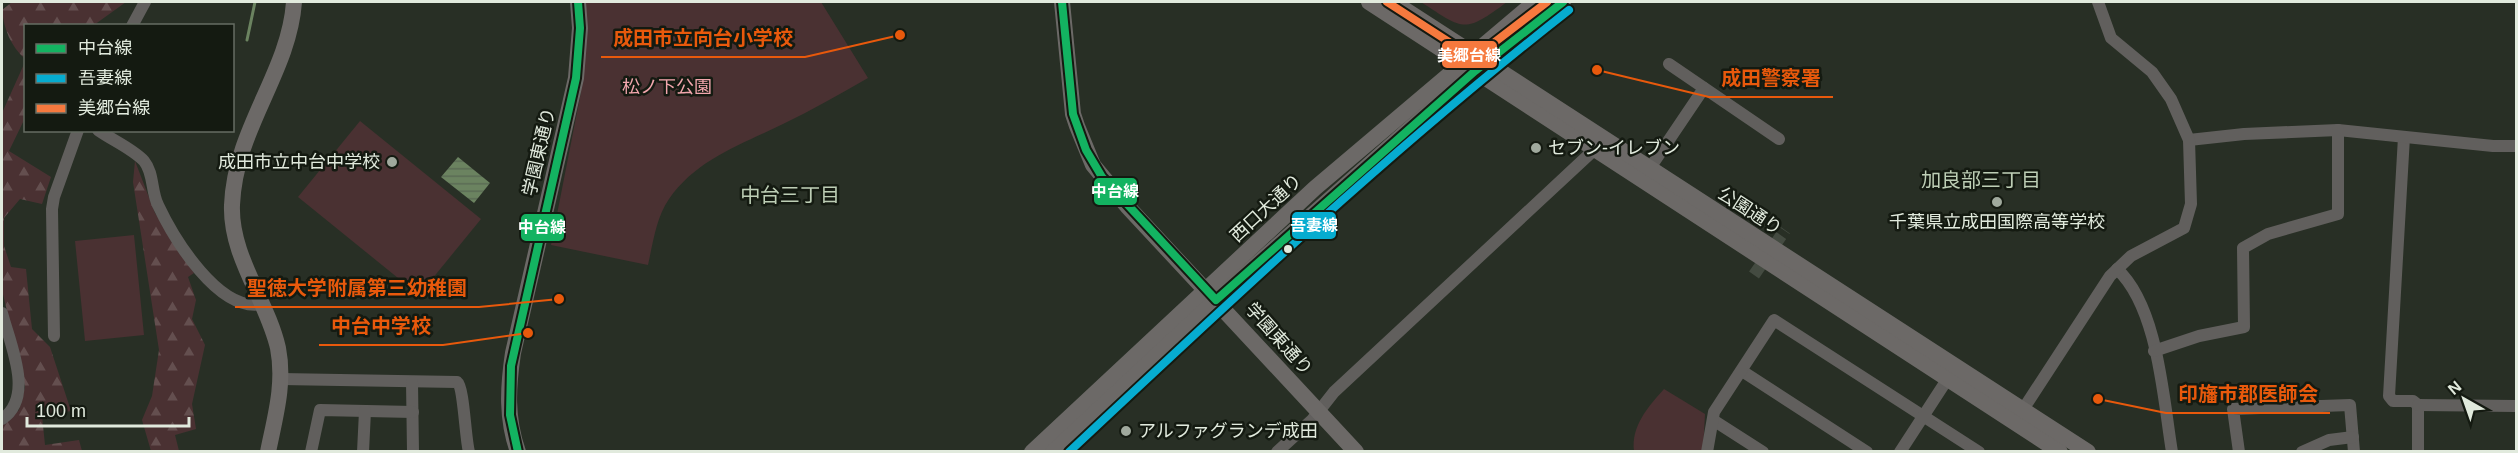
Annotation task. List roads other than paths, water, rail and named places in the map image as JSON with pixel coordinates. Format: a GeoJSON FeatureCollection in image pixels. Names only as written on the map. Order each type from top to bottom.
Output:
{"type":"FeatureCollection","features":[{"type":"Feature","properties":{"kind":"street"},"geometry":{"type":"LineString","coordinates":[[133,24],[145,2]]}},
{"type":"Feature","properties":{"kind":"street"},"geometry":{"type":"LineString","coordinates":[[268,452],[281,394],[275,337],[234,231],[232,207],[234,179],[247,132],[284,47],[294,2]]}},
{"type":"Feature","properties":{"kind":"street","name":"学園東通り"},"geometry":{"type":"LineString","coordinates":[[518,452],[508,412],[508,386],[513,353],[576,78],[580,28],[578,2]]}},
{"type":"Feature","properties":{"kind":"street","name":"学園東通り"},"geometry":{"type":"LineString","coordinates":[[1062,2],[1073,114],[1086,150],[1102,177],[1356,452]]}},
{"type":"Feature","properties":{"kind":"street","name":"公園通り"},"geometry":{"type":"LineString","coordinates":[[1369,2],[1474,62],[1952,373],[2060,452]]}},
{"type":"Feature","properties":{"kind":"street","name":"公園通り"},"geometry":{"type":"LineString","coordinates":[[1393,2],[1595,149],[1646,175]]}},
{"type":"Feature","properties":{"kind":"street","name":"西口大通り"},"geometry":{"type":"LineString","coordinates":[[1032,452],[1474,62],[1535,2]]}},
{"type":"Feature","properties":{"kind":"street"},"geometry":{"type":"LineString","coordinates":[[2022,411],[2117,269],[2131,256],[2184,228],[2191,204],[2188,140],[2171,99],[2152,72],[2111,38],[2098,2]]}},
{"type":"Feature","properties":{"kind":"street"},"geometry":{"type":"LineString","coordinates":[[1474,62],[1561,3]]}},
{"type":"Feature","properties":{"kind":"street"},"geometry":{"type":"LineString","coordinates":[[1669,64],[1779,139]]}},
{"type":"Feature","properties":{"kind":"street"},"geometry":{"type":"LineString","coordinates":[[1646,175],[1704,88]]}},
{"type":"Feature","properties":{"kind":"street"},"geometry":{"type":"LineString","coordinates":[[2188,140],[2244,134],[2338,130],[2493,146],[2517,146]]}},
{"type":"Feature","properties":{"kind":"street"},"geometry":{"type":"LineString","coordinates":[[2154,351],[2199,336],[2244,327],[2243,248],[2268,234],[2338,214],[2338,130]]}},
{"type":"Feature","properties":{"kind":"street"},"geometry":{"type":"LineString","coordinates":[[54,336],[52,209],[54,197],[77,132]]}},
{"type":"Feature","properties":{"kind":"street"},"geometry":{"type":"LineString","coordinates":[[101,132],[142,159],[151,178],[158,205],[184,247],[217,290],[247,305],[262,304]]}},
{"type":"Feature","properties":{"kind":"street"},"geometry":{"type":"LineString","coordinates":[[2404,137],[2389,396],[2394,401],[2413,401],[2418,405],[2517,406]]}},
{"type":"Feature","properties":{"kind":"street"},"geometry":{"type":"LineString","coordinates":[[1277,452],[1334,392],[1595,149]]}},
{"type":"Feature","properties":{"kind":"street"},"geometry":{"type":"LineString","coordinates":[[2117,269],[2130,281],[2138,296],[2154,351],[2172,452]]}},
{"type":"Feature","properties":{"kind":"street","name":"西口大通り"},"geometry":{"type":"LineString","coordinates":[[1053,452],[1210,295]]}},
{"type":"Feature","properties":{"kind":"street"},"geometry":{"type":"LineString","coordinates":[[2,313],[19,385],[18,401],[2,419]]}},
{"type":"Feature","properties":{"kind":"street"},"geometry":{"type":"LineString","coordinates":[[1707,452],[1714,412],[1774,320],[1978,452]]}},
{"type":"Feature","properties":{"kind":"street"},"geometry":{"type":"LineString","coordinates":[[1742,370],[1868,452]]}},
{"type":"Feature","properties":{"kind":"street"},"geometry":{"type":"LineString","coordinates":[[1900,452],[1952,373]]}},
{"type":"Feature","properties":{"kind":"street","name":"公園通り"},"geometry":{"type":"LineString","coordinates":[[1952,373],[2022,411],[2088,452]]}},
{"type":"Feature","properties":{"kind":"street"},"geometry":{"type":"LineString","coordinates":[[281,380],[457,382],[461,385],[463,427],[469,452]]}},
{"type":"Feature","properties":{"kind":"street"},"geometry":{"type":"LineString","coordinates":[[412,382],[413,452]]}},
{"type":"Feature","properties":{"kind":"street"},"geometry":{"type":"LineString","coordinates":[[2239,452],[2233,409],[2350,405],[2354,452]]}},
{"type":"Feature","properties":{"kind":"street"},"geometry":{"type":"LineString","coordinates":[[2418,405],[2418,452]]}},
{"type":"Feature","properties":{"kind":"street"},"geometry":{"type":"LineString","coordinates":[[311,452],[320,410],[413,412]]}},
{"type":"Feature","properties":{"kind":"street"},"geometry":{"type":"LineString","coordinates":[[363,452],[365,411]]}},
{"type":"Feature","properties":{"kind":"street"},"geometry":{"type":"LineString","coordinates":[[1713,420],[1763,452]]}},
{"type":"Feature","properties":{"kind":"street"},"geometry":{"type":"LineString","coordinates":[[2302,452],[2329,440],[2353,437]]}},
{"type":"Feature","properties":{"kind":"waterway"},"geometry":{"type":"LineString","coordinates":[[247,40],[255,2]]}},
{"type":"Feature","properties":{"kind":"tunnel"},"geometry":{"type":"LineString","coordinates":[[1754,275],[1785,230]]}},
{"type":"Feature","properties":{"kind":"place","name":"成田市立向台小学校"},"geometry":{"type":"Point","coordinates":[900,35]}},
{"type":"Feature","properties":{"kind":"place","name":"成田警察署"},"geometry":{"type":"Point","coordinates":[1597,70]}},
{"type":"Feature","properties":{"kind":"place","name":"セブン-イレブン"},"geometry":{"type":"Point","coordinates":[1536,148]}},
{"type":"Feature","properties":{"kind":"place","name":"成田市立中台中学校"},"geometry":{"type":"Point","coordinates":[392,162]}},
{"type":"Feature","properties":{"kind":"place","name":"千葉県立成田国際高等学校"},"geometry":{"type":"Point","coordinates":[1997,202]}},
{"type":"Feature","properties":{"kind":"place","name":"聖徳大学附属第三幼稚園"},"geometry":{"type":"Point","coordinates":[559,299]}},
{"type":"Feature","properties":{"kind":"place","name":"中台中学校"},"geometry":{"type":"Point","coordinates":[528,333]}},
{"type":"Feature","properties":{"kind":"place","name":"印旛市郡医師会"},"geometry":{"type":"Point","coordinates":[2098,399]}},
{"type":"Feature","properties":{"kind":"place","name":"アルファグランデ成田"},"geometry":{"type":"Point","coordinates":[1126,431]}},
{"type":"Feature","properties":{"kind":"district","name":"加良部三丁目"},"geometry":{"type":"Point","coordinates":[1981,180]}},
{"type":"Feature","properties":{"kind":"district","name":"中台三丁目"},"geometry":{"type":"Point","coordinates":[790,195]}},
{"type":"Feature","properties":{"kind":"park label","name":"松ノ下公園"},"geometry":{"type":"Point","coordinates":[667,87]}}]}
